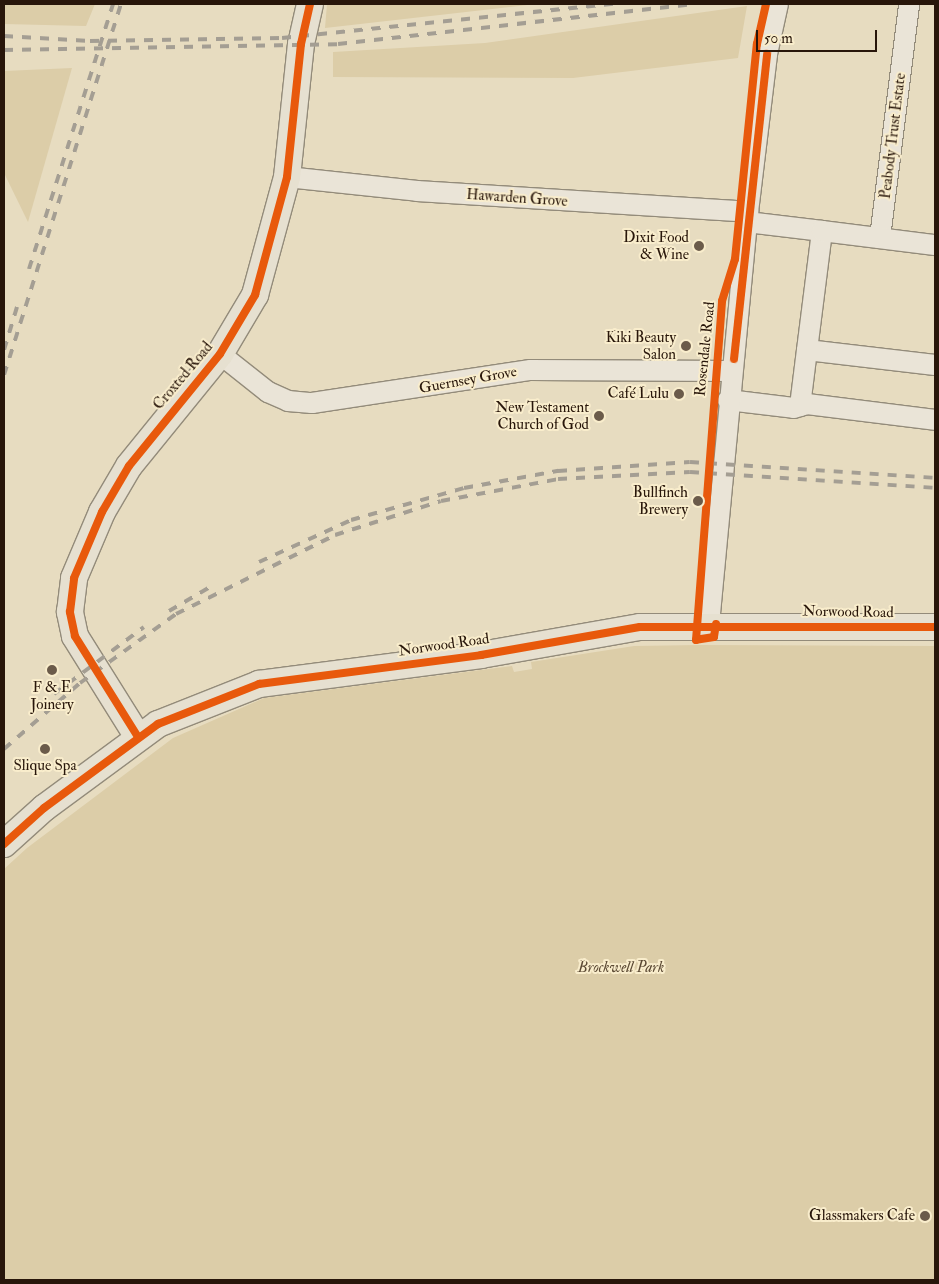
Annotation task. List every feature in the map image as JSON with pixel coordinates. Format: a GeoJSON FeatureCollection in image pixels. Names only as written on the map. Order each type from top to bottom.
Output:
{"type":"FeatureCollection","features":[{"type":"Feature","properties":{"kind":"main road","name":"Croxted Road"},"geometry":{"type":"LineString","coordinates":[[138,738],[75,636],[70,612],[74,578],[102,512],[129,466],[220,354],[255,295],[287,177],[301,44],[310,4]]}},
{"type":"Feature","properties":{"kind":"main road","name":"Norwood Road"},"geometry":{"type":"LineString","coordinates":[[4,844],[138,738],[202,704],[288,678],[481,655],[630,628],[709,624],[935,627]]}},
{"type":"Feature","properties":{"kind":"street","name":"Rosendale Road"},"geometry":{"type":"LineString","coordinates":[[709,624],[728,400],[748,217],[767,54],[778,4]]}},
{"type":"Feature","properties":{"kind":"street","name":"Peabody Trust Estate"},"geometry":{"type":"LineString","coordinates":[[880,238],[909,4]]}},
{"type":"Feature","properties":{"kind":"street","name":"Hawarden Grove"},"geometry":{"type":"LineString","coordinates":[[287,177],[417,191],[748,217]]}},
{"type":"Feature","properties":{"kind":"street"},"geometry":{"type":"LineString","coordinates":[[748,217],[822,230],[935,245]]}},
{"type":"Feature","properties":{"kind":"street"},"geometry":{"type":"LineString","coordinates":[[800,406],[822,230]]}},
{"type":"Feature","properties":{"kind":"street"},"geometry":{"type":"LineString","coordinates":[[807,350],[935,365]]}},
{"type":"Feature","properties":{"kind":"street","name":"Guernsey Grove"},"geometry":{"type":"LineString","coordinates":[[220,354],[268,392],[288,401],[312,404],[531,370],[732,371]]}},
{"type":"Feature","properties":{"kind":"street"},"geometry":{"type":"LineString","coordinates":[[728,400],[935,420]]}},
{"type":"Feature","properties":{"kind":"green space"},"geometry":{"type":"Polygon","coordinates":[[[4,4],[95,4],[86,26],[4,24],[4,4]]]}},
{"type":"Feature","properties":{"kind":"green space"},"geometry":{"type":"Polygon","coordinates":[[[327,4],[536,4],[325,28],[327,4]]]}},
{"type":"Feature","properties":{"kind":"green space"},"geometry":{"type":"Polygon","coordinates":[[[747,6],[738,58],[573,78],[333,77],[333,52],[485,43],[747,6]]]}},
{"type":"Feature","properties":{"kind":"green space"},"geometry":{"type":"Polygon","coordinates":[[[72,68],[28,222],[4,173],[4,71],[72,68]]]}},
{"type":"Feature","properties":{"kind":"green space","name":"Brockwell Park"},"geometry":{"type":"Polygon","coordinates":[[[634,646],[935,646],[935,1280],[4,1280],[4,869],[27,848],[173,738],[264,698],[512,666],[514,672],[532,669],[531,662],[634,646]]]}},
{"type":"Feature","properties":{"kind":"railway"},"geometry":{"type":"LineString","coordinates":[[29,269],[113,4]]}},
{"type":"Feature","properties":{"kind":"railway"},"geometry":{"type":"LineString","coordinates":[[4,375],[121,4]]}},
{"type":"Feature","properties":{"kind":"railway"},"geometry":{"type":"LineString","coordinates":[[4,36],[90,41],[282,38],[613,4]]}},
{"type":"Feature","properties":{"kind":"railway"},"geometry":{"type":"LineString","coordinates":[[4,50],[338,44],[692,4]]}},
{"type":"Feature","properties":{"kind":"railway"},"geometry":{"type":"LineString","coordinates":[[4,350],[17,307]]}},
{"type":"Feature","properties":{"kind":"railway"},"geometry":{"type":"LineString","coordinates":[[259,562],[351,520],[464,488],[558,471],[690,462],[935,478]]}},
{"type":"Feature","properties":{"kind":"railway"},"geometry":{"type":"LineString","coordinates":[[4,749],[80,683],[176,614],[335,535],[441,501],[558,479],[690,472],[935,488]]}},
{"type":"Feature","properties":{"kind":"railway"},"geometry":{"type":"LineString","coordinates":[[169,611],[210,587]]}},
{"type":"Feature","properties":{"kind":"railway"},"geometry":{"type":"LineString","coordinates":[[54,694],[144,627]]}},
{"type":"Feature","properties":{"kind":"cycle path"},"geometry":{"type":"LineString","coordinates":[[138,737],[75,636],[70,612],[74,578],[102,512],[129,466],[220,354],[255,295],[287,177],[301,44],[310,4]]}},
{"type":"Feature","properties":{"kind":"cycle path"},"geometry":{"type":"LineString","coordinates":[[716,624],[714,637],[696,640],[722,301],[735,259],[757,44],[766,4]]}},
{"type":"Feature","properties":{"kind":"cycle path"},"geometry":{"type":"LineString","coordinates":[[734,359],[767,54]]}},
{"type":"Feature","properties":{"kind":"cycle path"},"geometry":{"type":"LineString","coordinates":[[4,844],[44,808],[158,724],[259,684],[481,655],[640,627],[935,627]]}},
{"type":"Feature","properties":{"kind":"place","name":"Dixit Food & Wine"},"geometry":{"type":"Point","coordinates":[699,246]}},
{"type":"Feature","properties":{"kind":"place","name":"Kiki Beauty Salon"},"geometry":{"type":"Point","coordinates":[686,346]}},
{"type":"Feature","properties":{"kind":"place","name":"Café Lulu"},"geometry":{"type":"Point","coordinates":[679,394]}},
{"type":"Feature","properties":{"kind":"place","name":"New Testament Church of God"},"geometry":{"type":"Point","coordinates":[599,416]}},
{"type":"Feature","properties":{"kind":"place","name":"Bullfinch Brewery"},"geometry":{"type":"Point","coordinates":[698,501]}},
{"type":"Feature","properties":{"kind":"place","name":"F & E Joinery"},"geometry":{"type":"Point","coordinates":[52,670]}},
{"type":"Feature","properties":{"kind":"place","name":"Slique Spa"},"geometry":{"type":"Point","coordinates":[45,749]}},
{"type":"Feature","properties":{"kind":"place","name":"Glassmakers Cafe"},"geometry":{"type":"Point","coordinates":[925,1216]}}]}
